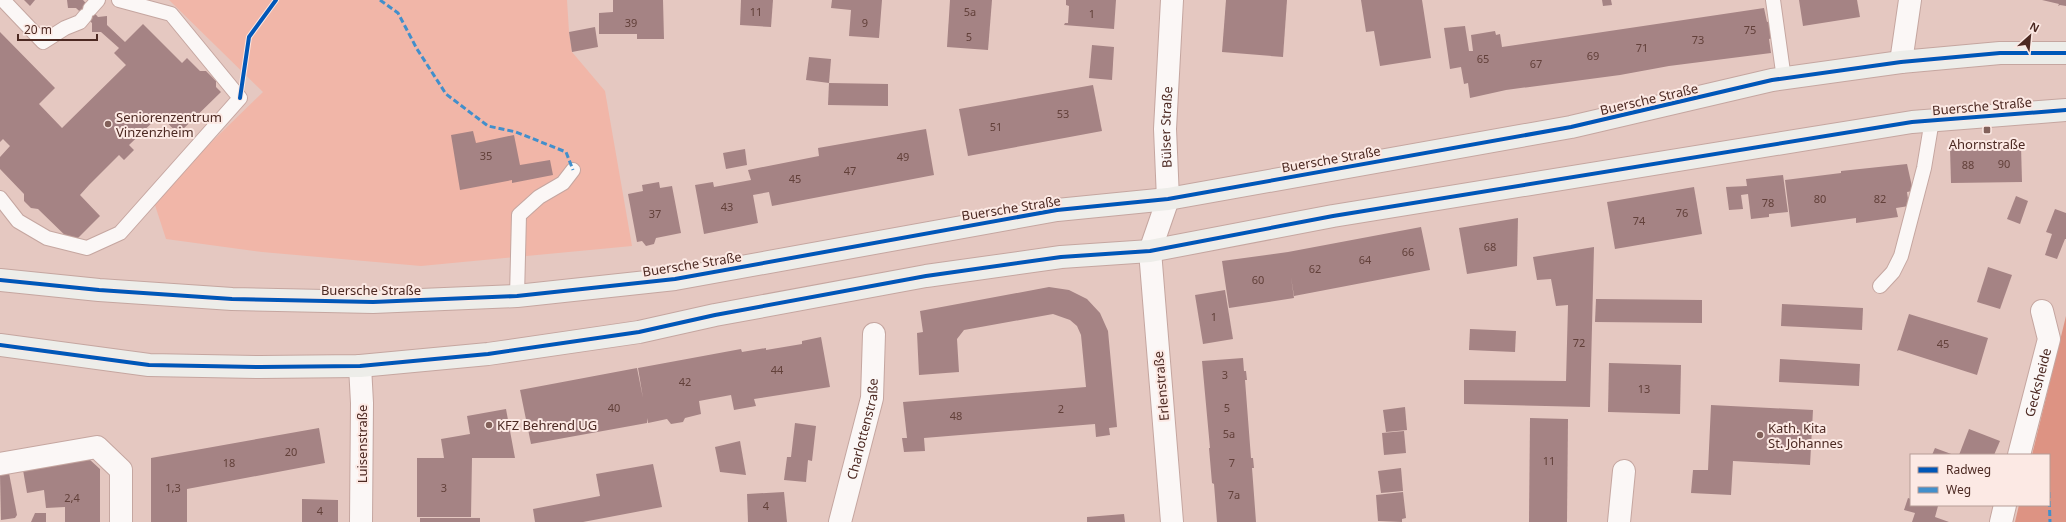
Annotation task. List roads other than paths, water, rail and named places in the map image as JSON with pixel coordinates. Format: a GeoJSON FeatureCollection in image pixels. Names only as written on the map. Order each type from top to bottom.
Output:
{"type":"FeatureCollection","features":[{"type":"Feature","properties":{"kind":"main road","name":"Buersche Straße"},"geometry":{"type":"LineString","coordinates":[[0,280],[99,290],[232,299],[373,302],[517,296],[675,279],[1057,210],[1168,199],[1571,127],[1784,79],[1901,62],[2000,53],[2066,53]]}},
{"type":"Feature","properties":{"kind":"main road","name":"Buersche Straße"},"geometry":{"type":"LineString","coordinates":[[0,345],[149,365],[260,367],[360,366],[488,354],[593,339],[926,276],[1061,257],[1150,251],[1333,216],[1904,123],[2066,110]]}},
{"type":"Feature","properties":{"kind":"street","name":"Bülser Straße"},"geometry":{"type":"LineString","coordinates":[[1150,251],[1168,199],[1165,129],[1172,0]]}},
{"type":"Feature","properties":{"kind":"street"},"geometry":{"type":"LineString","coordinates":[[1901,62],[1910,0]]}},
{"type":"Feature","properties":{"kind":"street","name":"Erlenstraße"},"geometry":{"type":"LineString","coordinates":[[1150,251],[1172,522]]}},
{"type":"Feature","properties":{"kind":"street","name":"Gecksheide"},"geometry":{"type":"LineString","coordinates":[[2019,454],[2049,339],[2042,311]]}},
{"type":"Feature","properties":{"kind":"street","name":"Charlottenstraße"},"geometry":{"type":"LineString","coordinates":[[840,522],[872,398],[874,334]]}},
{"type":"Feature","properties":{"kind":"street","name":"Luisenstraße"},"geometry":{"type":"LineString","coordinates":[[360,366],[362,403],[361,522]]}},
{"type":"Feature","properties":{"kind":"street"},"geometry":{"type":"LineString","coordinates":[[0,464],[97,447],[121,470],[121,522]]}},
{"type":"Feature","properties":{"kind":"street"},"geometry":{"type":"LineString","coordinates":[[1619,522],[1624,471]]}},
{"type":"Feature","properties":{"kind":"street"},"geometry":{"type":"LineString","coordinates":[[2001,522],[2005,506]]}},
{"type":"Feature","properties":{"kind":"lane"},"geometry":{"type":"LineString","coordinates":[[3,0],[43,42],[64,28],[80,22],[91,8]]}},
{"type":"Feature","properties":{"kind":"lane"},"geometry":{"type":"LineString","coordinates":[[0,198],[18,221],[47,238],[87,248],[120,233],[240,98],[170,14],[119,0]]}},
{"type":"Feature","properties":{"kind":"lane"},"geometry":{"type":"LineString","coordinates":[[1773,0],[1784,79]]}},
{"type":"Feature","properties":{"kind":"lane"},"geometry":{"type":"LineString","coordinates":[[1880,286],[1893,272],[1901,256],[1924,168],[1932,120]]}},
{"type":"Feature","properties":{"kind":"lane"},"geometry":{"type":"LineString","coordinates":[[517,296],[519,214],[539,197],[563,183],[573,170]]}},
{"type":"Feature","properties":{"kind":"place","name":"Seniorenzentrum Vinzenzheim"},"geometry":{"type":"Point","coordinates":[108,124]}},
{"type":"Feature","properties":{"kind":"place","name":"Ahornstraße"},"geometry":{"type":"Point","coordinates":[1987,130]}},
{"type":"Feature","properties":{"kind":"place","name":"KFZ Behrend UG"},"geometry":{"type":"Point","coordinates":[489,425]}},
{"type":"Feature","properties":{"kind":"place","name":"Kath. Kita St. Johannes"},"geometry":{"type":"Point","coordinates":[1760,435]}}]}
